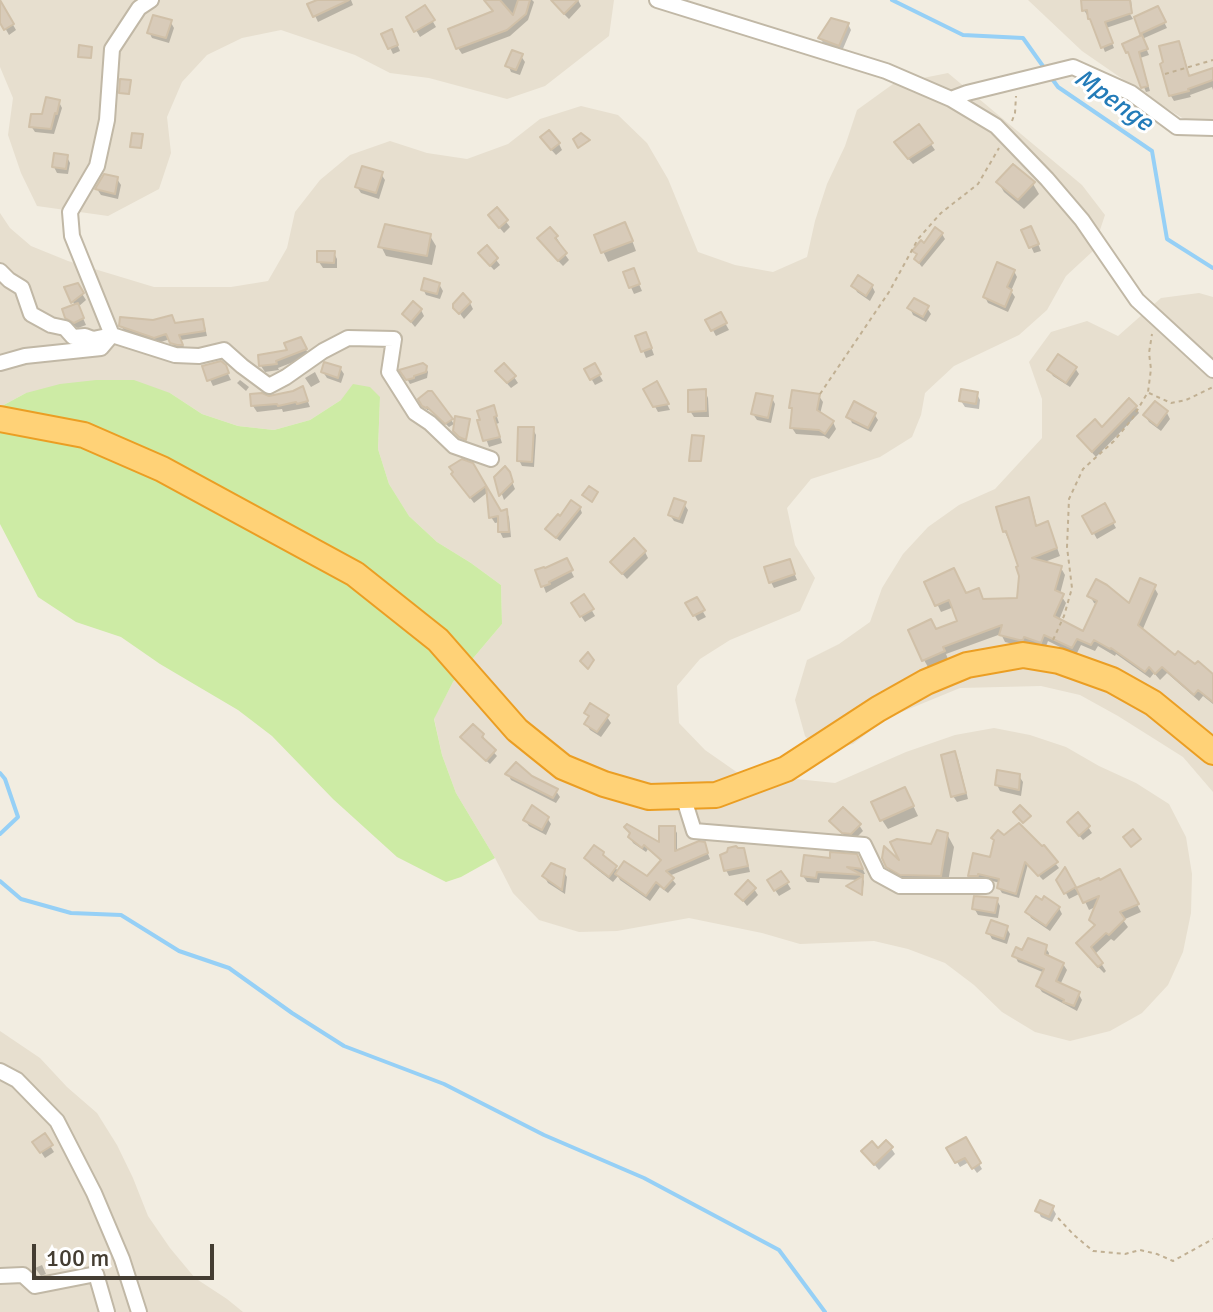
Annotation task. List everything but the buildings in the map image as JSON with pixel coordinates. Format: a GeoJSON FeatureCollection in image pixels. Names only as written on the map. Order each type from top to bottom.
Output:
{"type":"FeatureCollection","features":[{"type":"Feature","properties":{"kind":"highway"},"geometry":{"type":"LineString","coordinates":[[0,419],[84,435],[162,469],[355,574],[438,640],[517,730],[563,767],[604,784],[649,797],[716,795],[786,769],[878,709],[926,682],[967,665],[1023,655],[1073,666],[1126,687],[1153,703],[1213,752]]}},
{"type":"Feature","properties":{"kind":"street"},"geometry":{"type":"LineString","coordinates":[[112,335],[72,236],[70,212],[97,166],[107,120],[112,49],[139,8],[151,0]]}},
{"type":"Feature","properties":{"kind":"street"},"geometry":{"type":"LineString","coordinates":[[657,0],[886,71],[951,99],[996,126],[1082,220],[1137,300],[1213,370]]}},
{"type":"Feature","properties":{"kind":"street"},"geometry":{"type":"LineString","coordinates":[[951,99],[1073,67],[1131,93],[1177,127],[1213,128]]}},
{"type":"Feature","properties":{"kind":"street"},"geometry":{"type":"LineString","coordinates":[[0,271],[22,288],[31,314],[51,325],[65,328],[73,337],[93,339],[112,335],[175,355],[199,356],[224,350],[269,386],[348,338],[394,339],[389,372],[415,413],[454,446],[491,459]]}},
{"type":"Feature","properties":{"kind":"street"},"geometry":{"type":"LineString","coordinates":[[0,363],[25,356],[101,348],[112,335]]}},
{"type":"Feature","properties":{"kind":"street"},"geometry":{"type":"LineString","coordinates":[[683,796],[694,831],[864,845],[878,874],[900,886],[986,886]]}},
{"type":"Feature","properties":{"kind":"street"},"geometry":{"type":"LineString","coordinates":[[0,1071],[17,1080],[57,1121],[94,1193],[122,1259],[139,1312]]}},
{"type":"Feature","properties":{"kind":"street"},"geometry":{"type":"LineString","coordinates":[[0,1276],[23,1275],[35,1286],[96,1274],[107,1312]]}},
{"type":"Feature","properties":{"kind":"path"},"geometry":{"type":"LineString","coordinates":[[1165,74],[1213,60]]}},
{"type":"Feature","properties":{"kind":"path"},"geometry":{"type":"LineString","coordinates":[[820,394],[889,292],[918,239],[941,213],[978,184],[1015,113],[1023,80]]}},
{"type":"Feature","properties":{"kind":"path"},"geometry":{"type":"LineString","coordinates":[[1045,659],[1064,616],[1072,588],[1067,547],[1069,499],[1083,469],[1114,441],[1148,392],[1152,315]]}},
{"type":"Feature","properties":{"kind":"path"},"geometry":{"type":"LineString","coordinates":[[1148,392],[1171,403],[1186,400],[1213,387]]}},
{"type":"Feature","properties":{"kind":"path"},"geometry":{"type":"LineString","coordinates":[[1058,1218],[1093,1251],[1125,1254],[1140,1250],[1173,1261],[1213,1239]]}},
{"type":"Feature","properties":{"kind":"shaded area"},"geometry":{"type":"Polygon","coordinates":[[[0,0],[614,0],[609,36],[545,86],[507,99],[429,78],[390,73],[355,55],[281,30],[242,38],[207,55],[182,82],[167,117],[171,153],[159,189],[108,216],[37,206],[8,135],[13,98],[0,67],[0,0]]]}},
{"type":"Feature","properties":{"kind":"shaded area"},"geometry":{"type":"Polygon","coordinates":[[[1028,0],[1213,0],[1213,137],[1082,51],[1028,0]]]}},
{"type":"Feature","properties":{"kind":"shaded area"},"geometry":{"type":"Polygon","coordinates":[[[948,73],[1082,185],[1105,215],[1093,251],[1066,276],[1047,310],[1019,335],[954,366],[925,393],[912,437],[880,457],[811,479],[787,508],[795,545],[815,578],[800,611],[730,640],[700,659],[677,686],[679,723],[705,750],[738,773],[835,783],[906,752],[955,735],[994,728],[1030,735],[1066,747],[1169,804],[1186,837],[1192,874],[1191,913],[1183,952],[1168,985],[1142,1013],[1110,1031],[1070,1041],[1035,1032],[1002,1012],[945,963],[908,949],[874,941],[800,944],[689,918],[617,931],[579,932],[539,920],[513,893],[456,793],[442,755],[434,718],[453,682],[502,624],[501,585],[437,542],[409,516],[389,484],[378,449],[380,397],[341,400],[310,420],[274,430],[238,426],[202,414],[170,393],[26,393],[0,407],[0,213],[10,228],[31,246],[68,261],[154,287],[231,287],[268,281],[287,248],[295,212],[320,180],[350,155],[390,141],[427,153],[467,159],[508,144],[540,119],[581,106],[618,115],[647,143],[668,179],[698,252],[735,265],[773,272],[807,257],[827,184],[845,146],[857,110],[893,84],[948,73]]]}},
{"type":"Feature","properties":{"kind":"shaded area"},"geometry":{"type":"Polygon","coordinates":[[[1199,293],[1213,297],[1213,792],[1183,757],[1118,716],[1080,695],[1041,686],[960,688],[887,718],[853,744],[819,752],[805,736],[795,700],[807,660],[839,644],[870,622],[882,588],[903,554],[928,527],[959,505],[995,489],[1042,438],[1042,399],[1029,362],[1051,332],[1087,321],[1118,336],[1161,298],[1199,293]]]}},
{"type":"Feature","properties":{"kind":"shaded area"},"geometry":{"type":"Polygon","coordinates":[[[0,1031],[40,1058],[97,1113],[117,1145],[148,1216],[170,1248],[195,1278],[243,1312],[0,1312],[0,1031]]]}},
{"type":"Feature","properties":{"kind":"green space"},"geometry":{"type":"Polygon","coordinates":[[[134,380],[170,393],[202,414],[238,426],[274,430],[310,420],[341,400],[353,384],[370,387],[380,397],[378,449],[389,484],[409,516],[437,542],[501,585],[502,624],[453,682],[434,719],[442,755],[456,793],[495,858],[446,882],[397,857],[333,799],[272,736],[238,710],[121,637],[76,622],[38,597],[0,524],[0,407],[26,393],[60,384],[134,380]]]}},
{"type":"Feature","properties":{"kind":"waterway","name":"Mpenge"},"geometry":{"type":"LineString","coordinates":[[892,0],[963,35],[1023,38],[1045,69]]}},
{"type":"Feature","properties":{"kind":"waterway","name":"Mpenge"},"geometry":{"type":"LineString","coordinates":[[1050,76],[1058,87],[1152,151],[1167,239],[1213,268]]}},
{"type":"Feature","properties":{"kind":"waterway"},"geometry":{"type":"LineString","coordinates":[[0,773],[18,817],[0,834]]}},
{"type":"Feature","properties":{"kind":"waterway"},"geometry":{"type":"LineString","coordinates":[[0,881],[21,899],[71,913],[121,915],[179,951],[229,968],[344,1046],[444,1084],[544,1135],[644,1178],[779,1250],[825,1312]]}}]}
